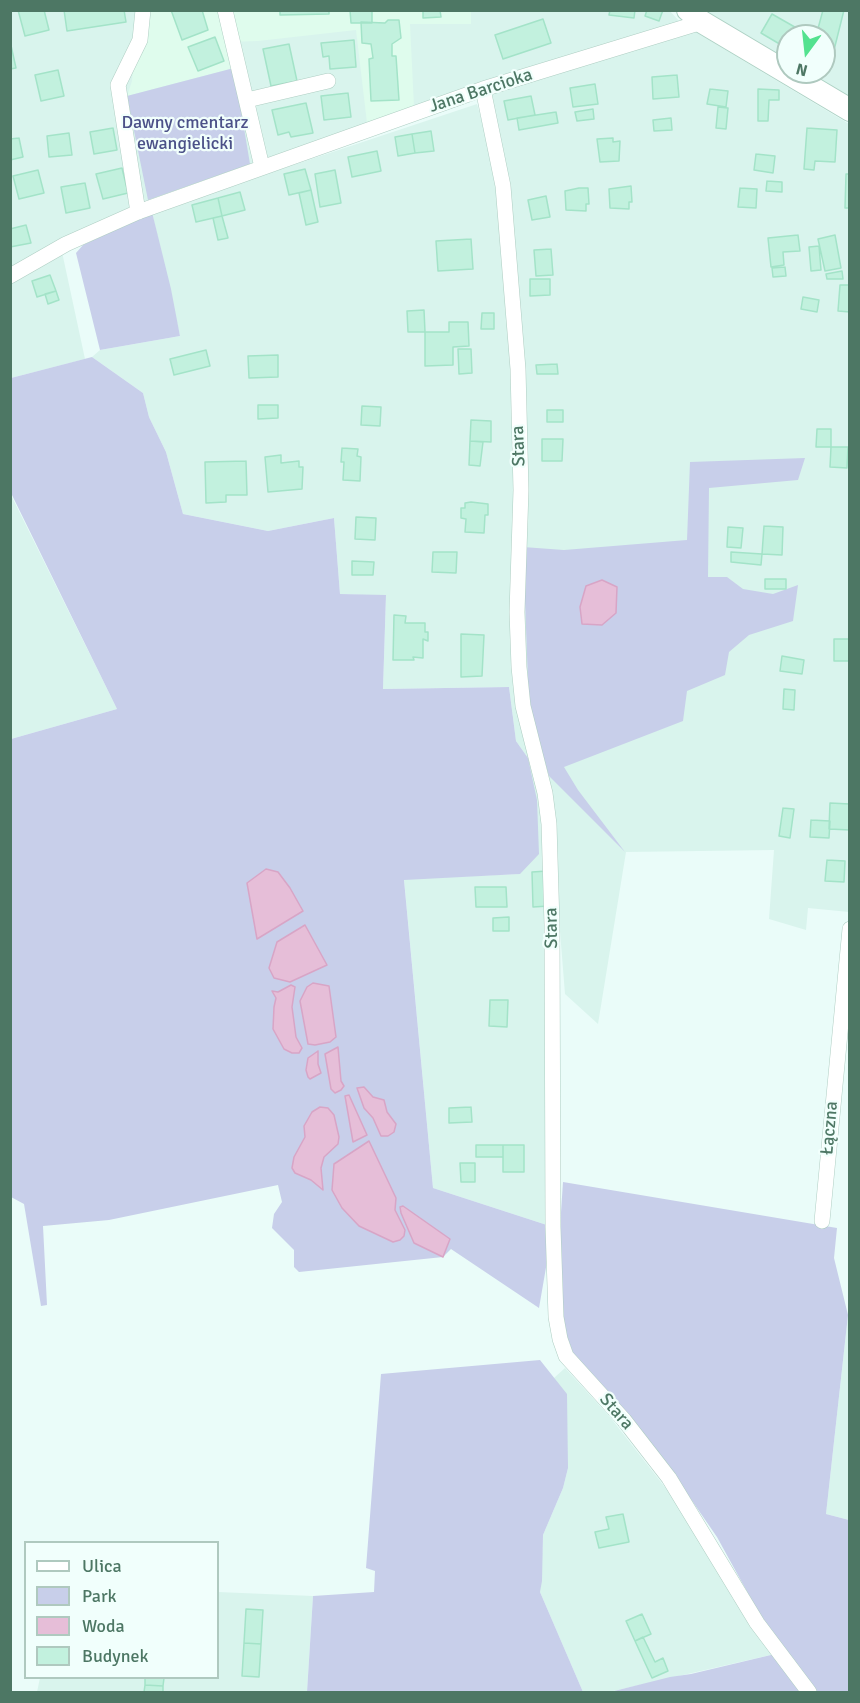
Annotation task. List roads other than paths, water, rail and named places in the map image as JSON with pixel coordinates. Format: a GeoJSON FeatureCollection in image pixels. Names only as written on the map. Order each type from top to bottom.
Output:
{"type":"FeatureCollection","features":[{"type":"Feature","properties":{"kind":"street"},"geometry":{"type":"LineString","coordinates":[[138,212],[118,85],[140,40],[143,10]]}},
{"type":"Feature","properties":{"kind":"street"},"geometry":{"type":"LineString","coordinates":[[225,10],[262,167]]}},
{"type":"Feature","properties":{"kind":"street"},"geometry":{"type":"LineString","coordinates":[[695,16],[849,110]]}},
{"type":"Feature","properties":{"kind":"street","name":"Jana Barcioka"},"geometry":{"type":"LineString","coordinates":[[10,276],[66,244],[138,212],[695,16]]}},
{"type":"Feature","properties":{"kind":"street"},"geometry":{"type":"LineString","coordinates":[[247,100],[328,81]]}},
{"type":"Feature","properties":{"kind":"street","name":"Stara"},"geometry":{"type":"LineString","coordinates":[[483,89],[503,186],[518,369],[519,667],[524,706],[541,774],[549,824],[556,1310],[566,1356],[624,1420],[669,1478],[757,1623],[809,1692]]}},
{"type":"Feature","properties":{"kind":"street","name":"Łączna"},"geometry":{"type":"LineString","coordinates":[[822,1221],[849,929]]}},
{"type":"Feature","properties":{"kind":"water"},"geometry":{"type":"Polygon","coordinates":[[[602,580],[617,587],[616,613],[602,625],[582,624],[580,607],[586,586],[602,580]]]}},
{"type":"Feature","properties":{"kind":"water"},"geometry":{"type":"Polygon","coordinates":[[[266,869],[278,872],[303,911],[257,939],[247,883],[266,869]]]}},
{"type":"Feature","properties":{"kind":"water"},"geometry":{"type":"Polygon","coordinates":[[[305,925],[327,965],[290,982],[274,978],[269,968],[277,942],[305,925]]]}},
{"type":"Feature","properties":{"kind":"water"},"geometry":{"type":"Polygon","coordinates":[[[313,983],[329,986],[336,1037],[330,1042],[315,1045],[308,1044],[300,1001],[307,987],[313,983]]]}},
{"type":"Feature","properties":{"kind":"water"},"geometry":{"type":"Polygon","coordinates":[[[291,985],[295,987],[292,1007],[296,1037],[302,1048],[299,1053],[292,1053],[284,1049],[273,1029],[276,998],[272,991],[278,992],[291,985]]]}},
{"type":"Feature","properties":{"kind":"water"},"geometry":{"type":"Polygon","coordinates":[[[338,1047],[341,1081],[344,1086],[335,1093],[331,1089],[325,1054],[338,1047]]]}},
{"type":"Feature","properties":{"kind":"water"},"geometry":{"type":"Polygon","coordinates":[[[318,1051],[321,1073],[310,1079],[306,1070],[308,1058],[318,1051]]]}},
{"type":"Feature","properties":{"kind":"water"},"geometry":{"type":"Polygon","coordinates":[[[364,1087],[373,1097],[384,1100],[387,1112],[396,1124],[394,1132],[388,1136],[381,1136],[373,1118],[364,1108],[357,1088],[364,1087]]]}},
{"type":"Feature","properties":{"kind":"water"},"geometry":{"type":"Polygon","coordinates":[[[349,1095],[367,1135],[353,1142],[345,1096],[349,1095]]]}},
{"type":"Feature","properties":{"kind":"water"},"geometry":{"type":"Polygon","coordinates":[[[320,1107],[328,1108],[334,1115],[339,1137],[338,1144],[324,1157],[321,1168],[323,1190],[311,1180],[295,1173],[292,1168],[294,1157],[305,1137],[304,1126],[312,1112],[320,1107]]]}},
{"type":"Feature","properties":{"kind":"water"},"geometry":{"type":"Polygon","coordinates":[[[369,1141],[396,1198],[395,1210],[405,1230],[400,1240],[393,1242],[359,1226],[342,1208],[332,1190],[334,1164],[369,1141]]]}},
{"type":"Feature","properties":{"kind":"water"},"geometry":{"type":"Polygon","coordinates":[[[403,1206],[450,1239],[443,1257],[414,1243],[401,1213],[400,1207],[403,1206]]]}},
{"type":"Feature","properties":{"kind":"park label","name":"Dawny cmentarz ewangielicki"},"geometry":{"type":"Point","coordinates":[185,133]}}]}
